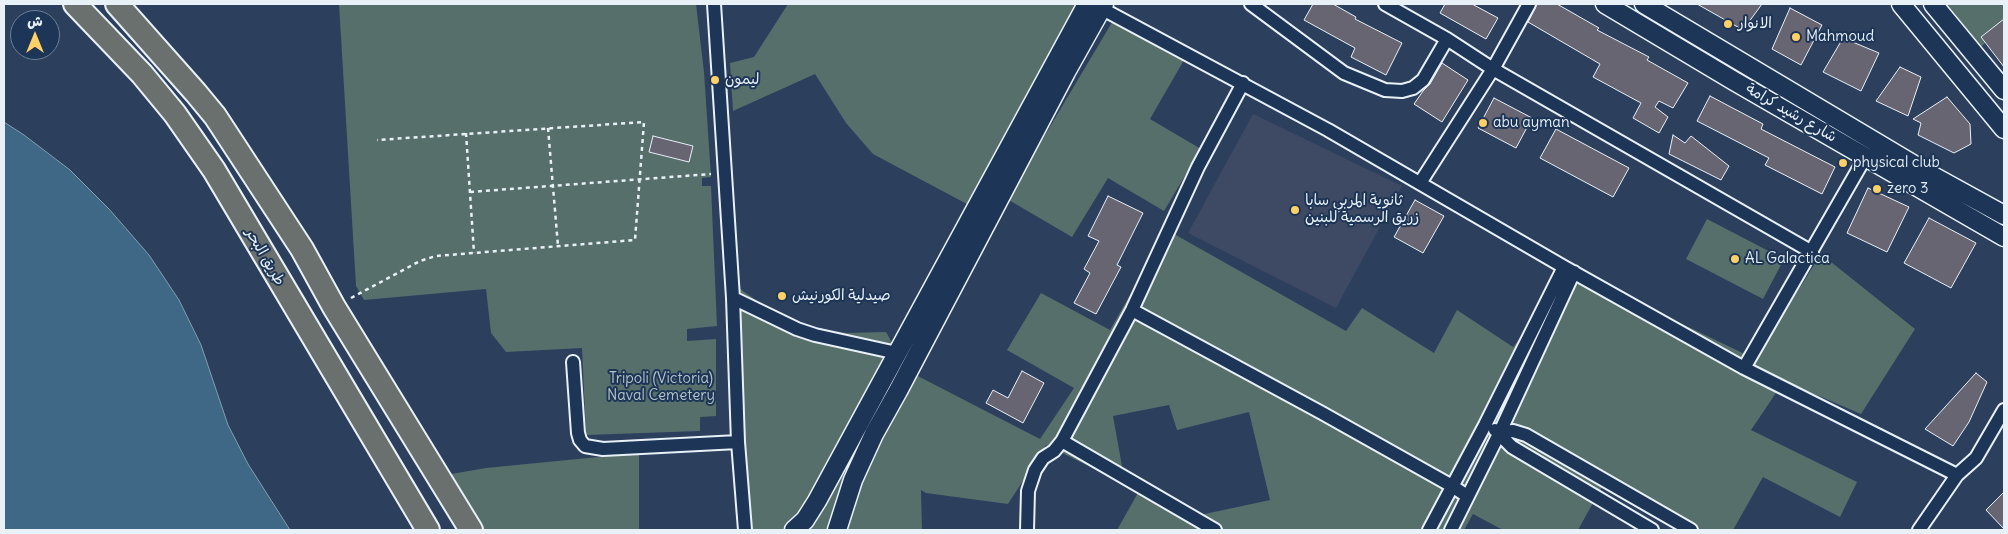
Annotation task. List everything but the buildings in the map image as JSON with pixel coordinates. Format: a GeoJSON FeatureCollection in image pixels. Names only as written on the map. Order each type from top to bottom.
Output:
{"type":"FeatureCollection","features":[{"type":"Feature","properties":{"kind":"highway","name":"طريق البحر"},"geometry":{"type":"LineString","coordinates":[[75,4],[142,74],[175,114],[200,149],[428,530]]}},
{"type":"Feature","properties":{"kind":"highway"},"geometry":{"type":"LineString","coordinates":[[117,4],[215,116],[302,248],[334,307],[471,530]]}},
{"type":"Feature","properties":{"kind":"street"},"geometry":{"type":"LineString","coordinates":[[714,4],[733,298],[738,442],[745,530]]}},
{"type":"Feature","properties":{"kind":"street"},"geometry":{"type":"LineString","coordinates":[[1251,4],[1344,73],[1385,90],[1402,91],[1413,88],[1423,80],[1447,39]]}},
{"type":"Feature","properties":{"kind":"street"},"geometry":{"type":"LineString","coordinates":[[1385,4],[1447,39],[1493,69],[1812,252]]}},
{"type":"Feature","properties":{"kind":"street"},"geometry":{"type":"LineString","coordinates":[[1420,183],[1493,69],[1530,4]]}},
{"type":"Feature","properties":{"kind":"street","name":"شارع رشيد كرامة"},"geometry":{"type":"LineString","coordinates":[[1605,4],[2004,237]]}},
{"type":"Feature","properties":{"kind":"street","name":"شارع رشيد كرامة"},"geometry":{"type":"LineString","coordinates":[[1644,4],[1931,175],[2004,215]]}},
{"type":"Feature","properties":{"kind":"street"},"geometry":{"type":"LineString","coordinates":[[1901,4],[2004,129]]}},
{"type":"Feature","properties":{"kind":"street"},"geometry":{"type":"LineString","coordinates":[[1933,4],[2004,90]]}},
{"type":"Feature","properties":{"kind":"street"},"geometry":{"type":"LineString","coordinates":[[1096,5],[1243,83],[1744,368],[1957,475]]}},
{"type":"Feature","properties":{"kind":"street"},"geometry":{"type":"LineString","coordinates":[[794,530],[805,520],[817,501],[897,354],[1096,5]]}},
{"type":"Feature","properties":{"kind":"street"},"geometry":{"type":"LineString","coordinates":[[837,530],[853,480],[874,434],[898,391],[1096,5]]}},
{"type":"Feature","properties":{"kind":"street"},"geometry":{"type":"LineString","coordinates":[[1027,530],[1028,490],[1035,470],[1044,458],[1062,441],[1132,310],[1198,167],[1243,83]]}},
{"type":"Feature","properties":{"kind":"street"},"geometry":{"type":"LineString","coordinates":[[1744,368],[1866,156]]}},
{"type":"Feature","properties":{"kind":"street"},"geometry":{"type":"LineString","coordinates":[[1429,530],[1569,269]]}},
{"type":"Feature","properties":{"kind":"street"},"geometry":{"type":"LineString","coordinates":[[1451,530],[1500,432],[1569,269]]}},
{"type":"Feature","properties":{"kind":"street"},"geometry":{"type":"LineString","coordinates":[[733,298],[814,335],[897,354]]}},
{"type":"Feature","properties":{"kind":"street"},"geometry":{"type":"LineString","coordinates":[[1132,310],[1322,412],[1467,496]]}},
{"type":"Feature","properties":{"kind":"street"},"geometry":{"type":"LineString","coordinates":[[573,362],[578,433],[580,440],[585,446],[603,449],[738,442]]}},
{"type":"Feature","properties":{"kind":"street"},"geometry":{"type":"LineString","coordinates":[[1919,530],[1957,475],[1976,458],[2004,410]]}},
{"type":"Feature","properties":{"kind":"street"},"geometry":{"type":"LineString","coordinates":[[1485,425],[1500,432],[1513,431],[1526,435],[1692,530]]}},
{"type":"Feature","properties":{"kind":"street"},"geometry":{"type":"LineString","coordinates":[[1500,432],[1512,447],[1652,530]]}},
{"type":"Feature","properties":{"kind":"street"},"geometry":{"type":"LineString","coordinates":[[1062,441],[1215,530]]}},
{"type":"Feature","properties":{"kind":"path"},"geometry":{"type":"LineString","coordinates":[[334,307],[428,258],[635,240],[644,122],[377,140]]}},
{"type":"Feature","properties":{"kind":"path"},"geometry":{"type":"LineString","coordinates":[[548,128],[558,246]]}},
{"type":"Feature","properties":{"kind":"path"},"geometry":{"type":"LineString","coordinates":[[466,133],[474,253]]}},
{"type":"Feature","properties":{"kind":"path"},"geometry":{"type":"LineString","coordinates":[[470,192],[711,174],[725,171]]}},
{"type":"Feature","properties":{"kind":"shaded area","name":"ثانوية المربي سابا زريق الرسمية للبنين"},"geometry":{"type":"Polygon","coordinates":[[[1253,114],[1402,186],[1336,308],[1188,233],[1253,114]]]}},
{"type":"Feature","properties":{"kind":"shaded area"},"geometry":{"type":"Polygon","coordinates":[[[4,122],[70,170],[109,209],[149,255],[179,300],[201,345],[228,425],[248,464],[290,530],[4,530],[4,122]]]}},
{"type":"Feature","properties":{"kind":"green space","name":"Tripoli (Victoria) Naval Cemetery"},"geometry":{"type":"Polygon","coordinates":[[[339,4],[696,4],[704,72],[711,177],[702,178],[702,186],[711,186],[717,326],[687,329],[687,341],[716,339],[716,416],[700,417],[700,431],[586,435],[582,348],[506,352],[491,333],[486,289],[364,300],[356,286],[339,4]]]}},
{"type":"Feature","properties":{"kind":"green space"},"geometry":{"type":"Polygon","coordinates":[[[788,4],[1100,4],[980,211],[873,154],[846,123],[815,74],[733,111],[730,63],[754,57],[788,4]]]}},
{"type":"Feature","properties":{"kind":"green space"},"geometry":{"type":"Polygon","coordinates":[[[1931,4],[2004,4],[2004,24],[1974,54],[1931,4]]]}},
{"type":"Feature","properties":{"kind":"green space"},"geometry":{"type":"Polygon","coordinates":[[[1114,19],[1184,60],[1150,119],[1201,149],[1164,211],[1108,178],[1072,237],[1007,199],[1114,19]]]}},
{"type":"Feature","properties":{"kind":"green space","name":"AL Galactica"},"geometry":{"type":"Polygon","coordinates":[[[1707,219],[1784,259],[1763,299],[1686,259],[1707,219]]]}},
{"type":"Feature","properties":{"kind":"green space"},"geometry":{"type":"Polygon","coordinates":[[[1167,230],[1346,331],[1362,308],[1434,353],[1457,310],[1513,347],[1574,272],[1755,359],[1821,254],[1915,329],[1861,414],[1784,381],[1751,430],[1857,482],[1840,517],[1763,477],[1733,530],[1690,530],[1604,483],[1578,530],[1503,530],[1473,514],[1464,530],[1117,530],[1139,491],[1046,445],[1008,504],[926,493],[921,490],[922,530],[742,530],[739,288],[771,311],[806,326],[846,333],[886,332],[908,371],[1040,439],[1074,388],[1007,350],[1041,293],[1110,330],[1167,230]],[[1169,405],[1113,416],[1123,472],[1200,515],[1270,500],[1249,412],[1177,430],[1169,405]]]}},
{"type":"Feature","properties":{"kind":"green space"},"geometry":{"type":"Polygon","coordinates":[[[639,453],[639,530],[484,530],[451,474],[486,468],[639,453]]]}},
{"type":"Feature","properties":{"kind":"place","name":"الانوار"},"geometry":{"type":"Point","coordinates":[1728,24]}},
{"type":"Feature","properties":{"kind":"place","name":"Mahmoud"},"geometry":{"type":"Point","coordinates":[1796,37]}},
{"type":"Feature","properties":{"kind":"place","name":"ليمون"},"geometry":{"type":"Point","coordinates":[715,80]}},
{"type":"Feature","properties":{"kind":"place","name":"abu ayman"},"geometry":{"type":"Point","coordinates":[1483,123]}},
{"type":"Feature","properties":{"kind":"place","name":"physical club"},"geometry":{"type":"Point","coordinates":[1843,163]}},
{"type":"Feature","properties":{"kind":"place","name":"zero 3"},"geometry":{"type":"Point","coordinates":[1877,189]}},
{"type":"Feature","properties":{"kind":"place","name":"ثانوية المربي سابا زريق الرسمية للبنين"},"geometry":{"type":"Point","coordinates":[1295,210]}},
{"type":"Feature","properties":{"kind":"place","name":"AL Galactica"},"geometry":{"type":"Point","coordinates":[1735,259]}},
{"type":"Feature","properties":{"kind":"place","name":"صيدلية الكورنيش"},"geometry":{"type":"Point","coordinates":[782,296]}}]}
